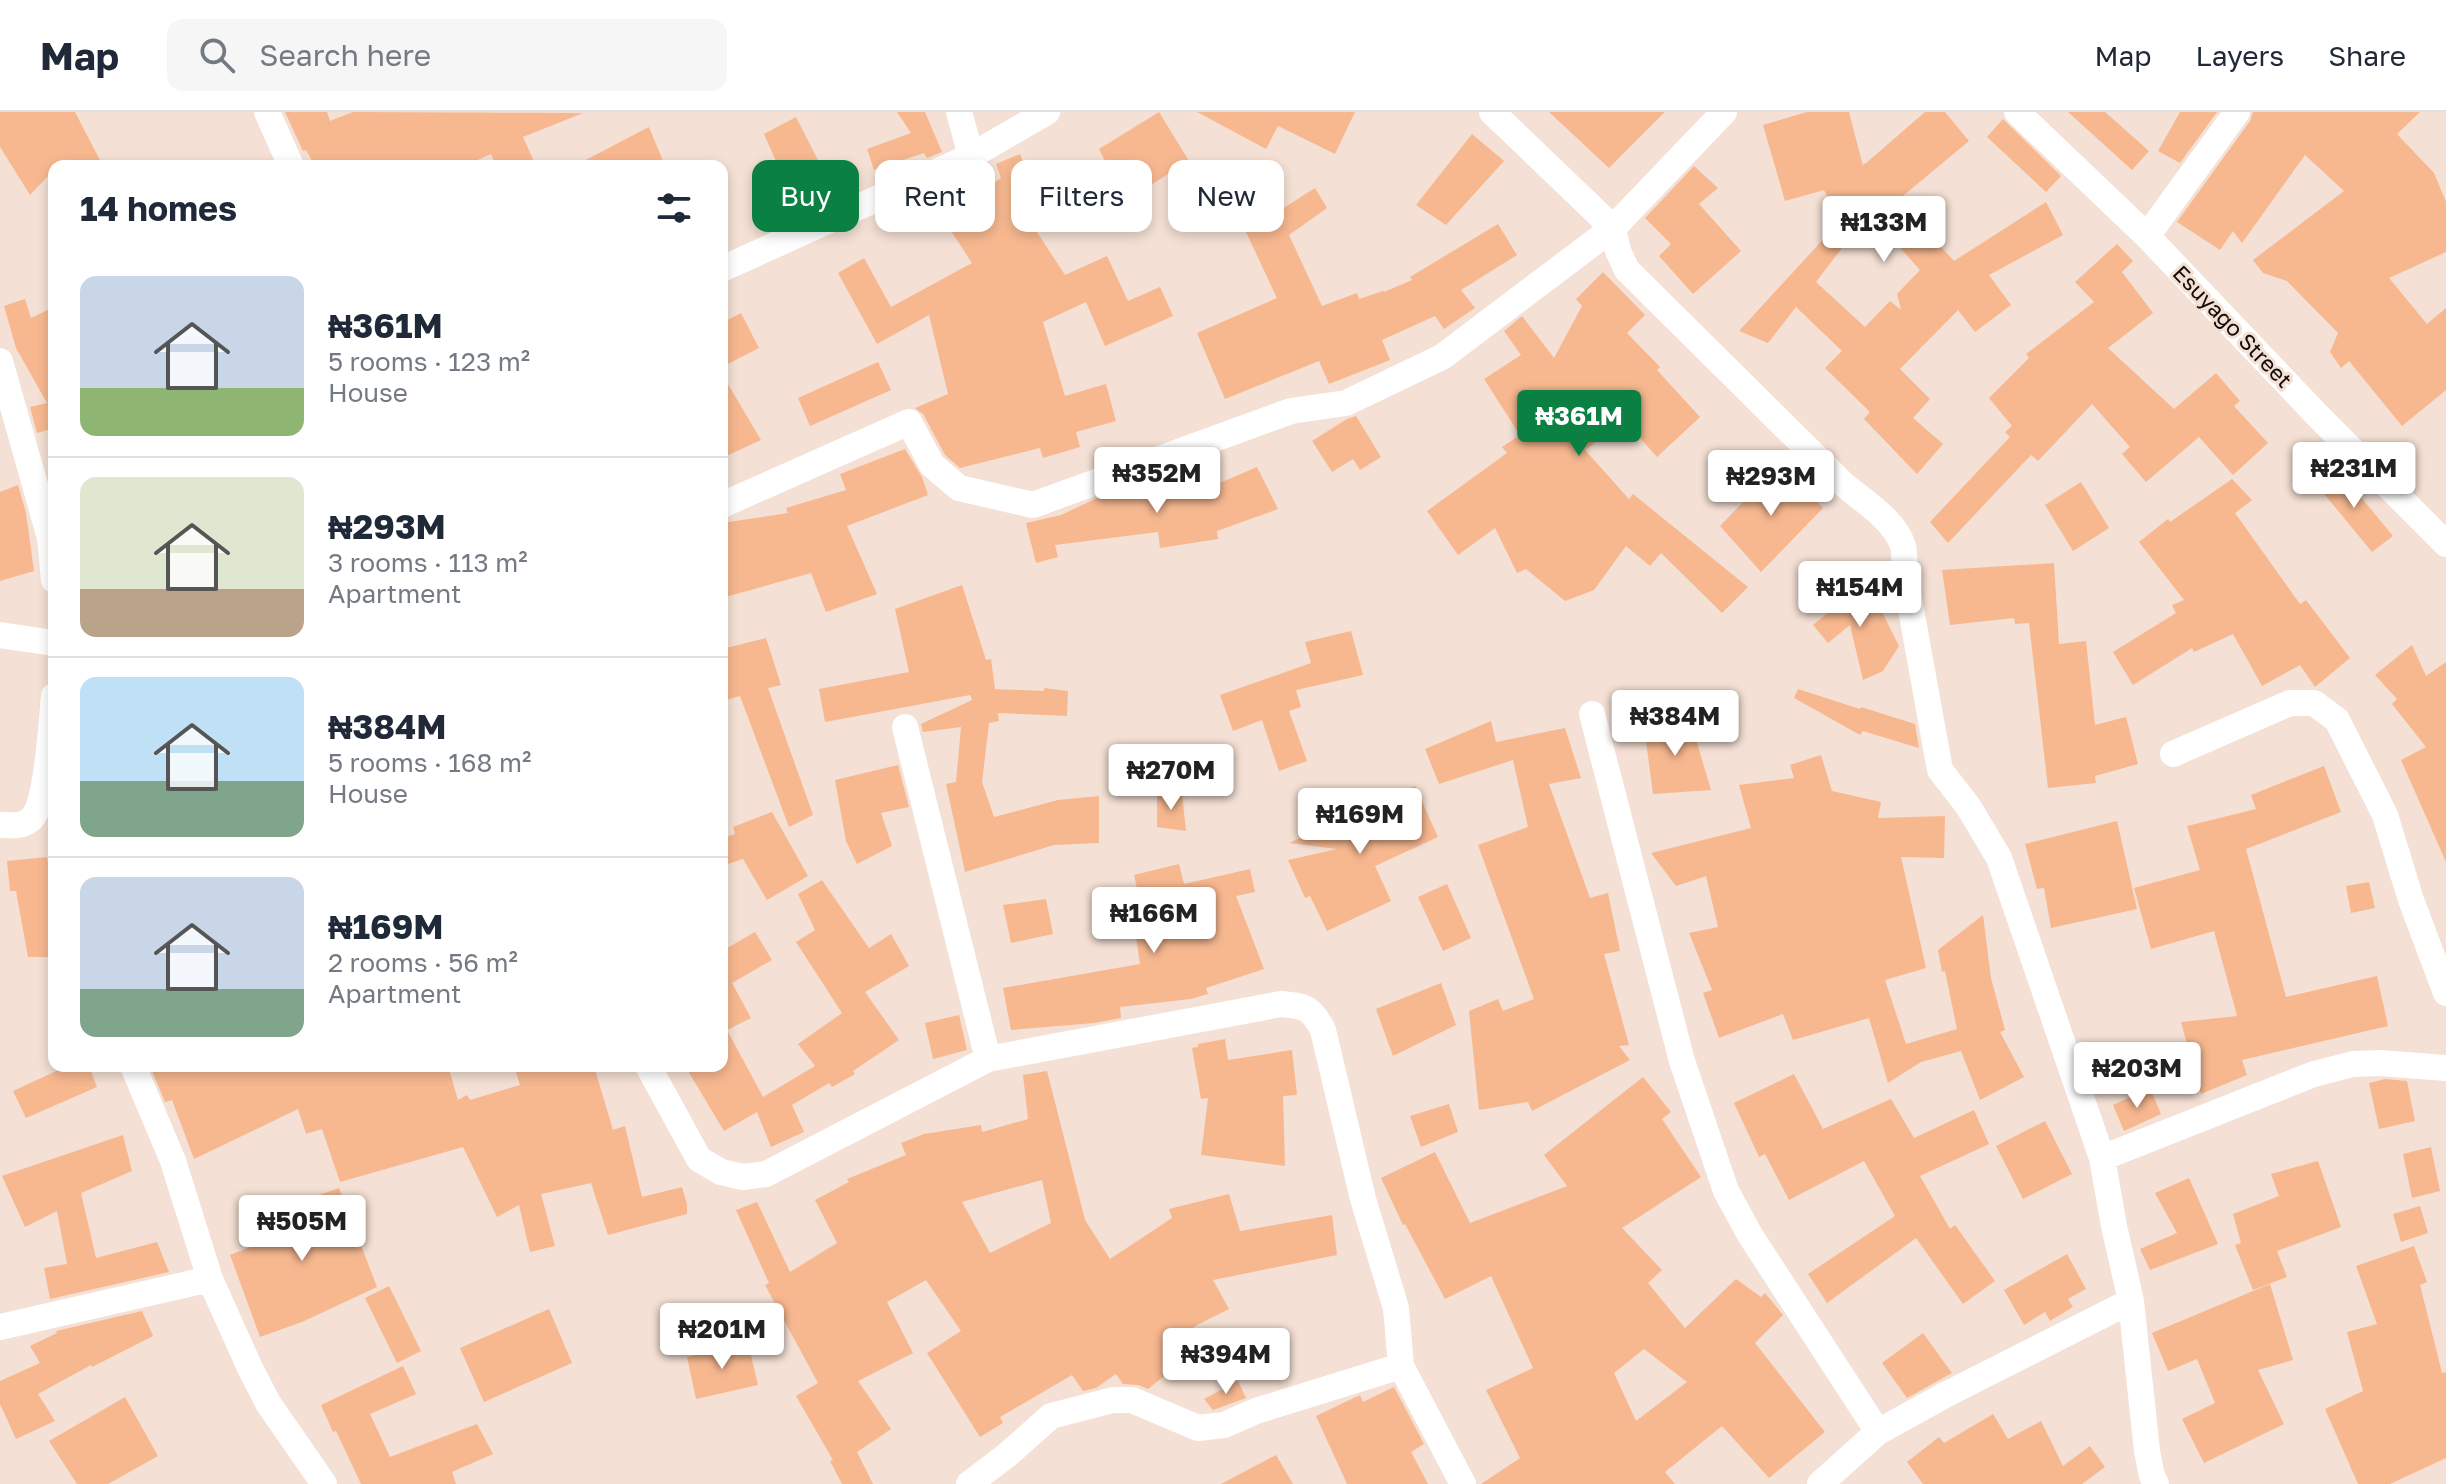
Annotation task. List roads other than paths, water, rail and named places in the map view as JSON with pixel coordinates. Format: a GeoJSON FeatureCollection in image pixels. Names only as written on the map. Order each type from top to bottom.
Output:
{"type":"FeatureCollection","features":[{"type":"Feature","properties":{"kind":"street"},"geometry":{"type":"LineString","coordinates":[[267,112],[288,160]]}},
{"type":"Feature","properties":{"kind":"street"},"geometry":{"type":"LineString","coordinates":[[959,112],[971,156]]}},
{"type":"Feature","properties":{"kind":"street"},"geometry":{"type":"LineString","coordinates":[[728,266],[971,156],[1047,112]]}},
{"type":"Feature","properties":{"kind":"street"},"geometry":{"type":"LineString","coordinates":[[1492,112],[1613,228],[1618,251],[1627,270],[1842,483],[1894,529],[1903,548],[1904,571],[1940,770],[1968,806],[1999,858],[2102,1158],[2131,1301],[2147,1451],[2156,1484]]}},
{"type":"Feature","properties":{"kind":"street"},"geometry":{"type":"LineString","coordinates":[[728,502],[909,422],[932,465],[959,488],[1033,505],[1291,411],[1346,403],[1442,357],[1613,228],[1724,112]]}},
{"type":"Feature","properties":{"kind":"street","name":"Esuyago Street"},"geometry":{"type":"LineString","coordinates":[[2017,112],[2147,236],[2319,417],[2446,544]]}},
{"type":"Feature","properties":{"kind":"street"},"geometry":{"type":"LineString","coordinates":[[2147,236],[2237,112]]}},
{"type":"Feature","properties":{"kind":"street"},"geometry":{"type":"LineString","coordinates":[[0,361],[48,524]]}},
{"type":"Feature","properties":{"kind":"street"},"geometry":{"type":"LineString","coordinates":[[0,635],[48,642]]}},
{"type":"Feature","properties":{"kind":"street"},"geometry":{"type":"LineString","coordinates":[[2173,754],[2290,703],[2314,703],[2337,720],[2385,815],[2411,900],[2446,993]]}},
{"type":"Feature","properties":{"kind":"street"},"geometry":{"type":"LineString","coordinates":[[1592,714],[1682,1061],[1726,1191],[1750,1235],[1878,1432]]}},
{"type":"Feature","properties":{"kind":"street"},"geometry":{"type":"LineString","coordinates":[[905,727],[988,1059]]}},
{"type":"Feature","properties":{"kind":"street"},"geometry":{"type":"LineString","coordinates":[[0,825],[20,826],[33,818],[42,801],[48,748]]}},
{"type":"Feature","properties":{"kind":"street"},"geometry":{"type":"LineString","coordinates":[[651,1072],[699,1159],[721,1172],[743,1177],[766,1174],[988,1059],[1281,1004],[1300,1005],[1314,1013],[1323,1030],[1363,1199],[1396,1308],[1401,1366],[1463,1484]]}},
{"type":"Feature","properties":{"kind":"street"},"geometry":{"type":"LineString","coordinates":[[2102,1158],[2314,1074],[2353,1064],[2446,1068]]}},
{"type":"Feature","properties":{"kind":"street"},"geometry":{"type":"LineString","coordinates":[[136,1072],[173,1161],[210,1279],[268,1403],[324,1484]]}},
{"type":"Feature","properties":{"kind":"street"},"geometry":{"type":"LineString","coordinates":[[0,1327],[210,1279]]}},
{"type":"Feature","properties":{"kind":"street"},"geometry":{"type":"LineString","coordinates":[[1820,1484],[1878,1432],[2131,1301]]}},
{"type":"Feature","properties":{"kind":"street"},"geometry":{"type":"LineString","coordinates":[[969,1484],[1051,1416],[1113,1400],[1132,1400],[1198,1428],[1224,1425],[1256,1411],[1401,1366]]}}]}
